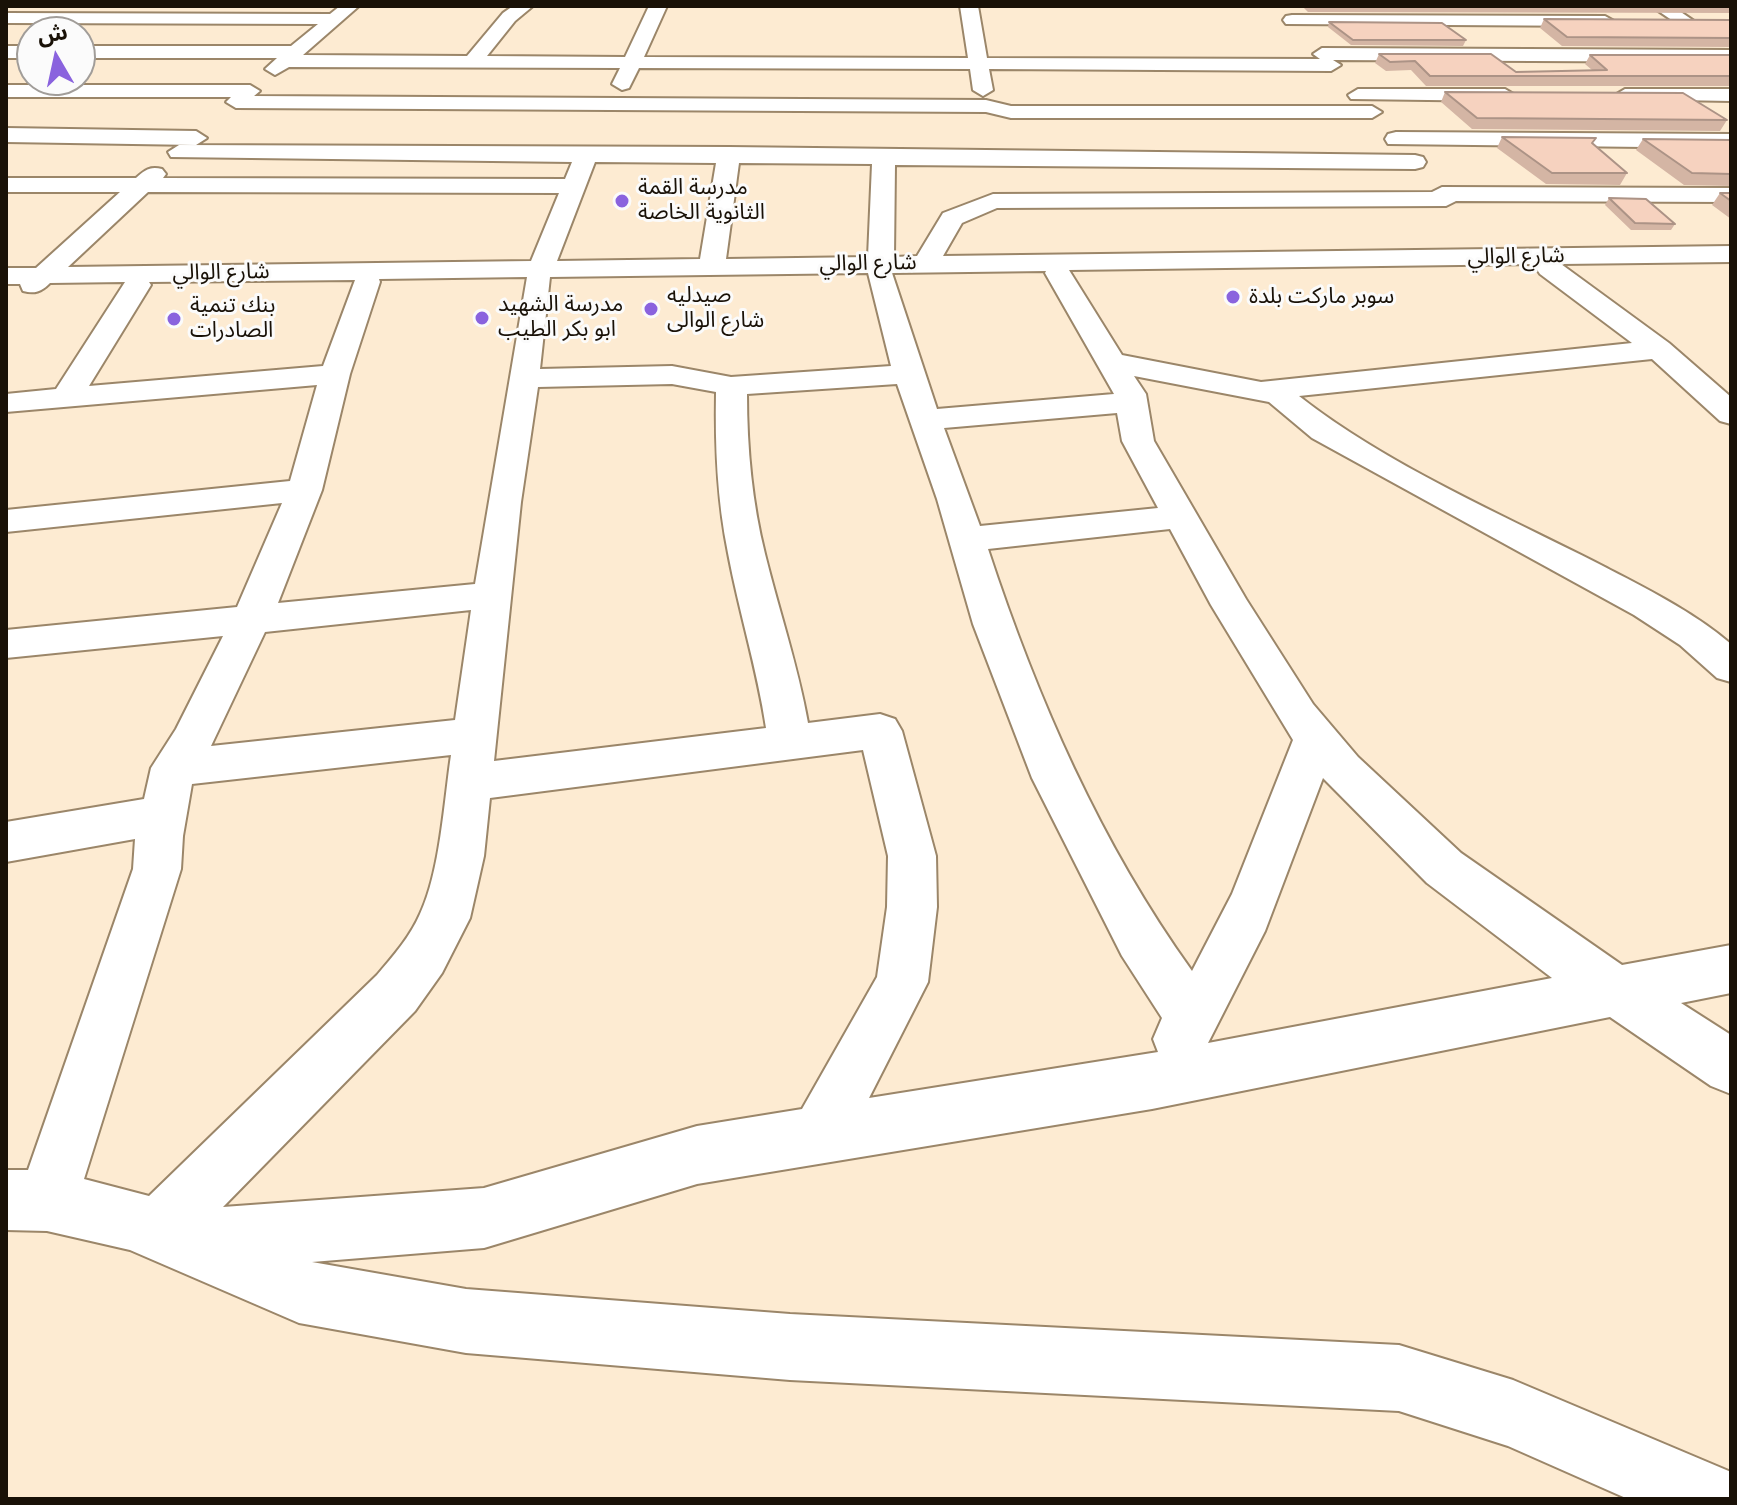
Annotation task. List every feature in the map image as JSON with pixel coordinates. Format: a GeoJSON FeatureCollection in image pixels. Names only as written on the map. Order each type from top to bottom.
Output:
{"type":"FeatureCollection","features":[{"type":"Feature","properties":{"kind":"street"},"geometry":{"type":"LineString","coordinates":[[472,62],[509,17],[524,6]]}},
{"type":"Feature","properties":{"kind":"street"},"geometry":{"type":"LineString","coordinates":[[172,1235],[396,993],[424,956],[445,918],[460,856],[493,595],[540,274],[587,154],[634,62],[658,6]]}},
{"type":"Feature","properties":{"kind":"street"},"geometry":{"type":"LineString","coordinates":[[969,6],[991,144],[993,201]]}},
{"type":"Feature","properties":{"kind":"street"},"geometry":{"type":"LineString","coordinates":[[1550,6],[1731,134]]}},
{"type":"Feature","properties":{"kind":"street"},"geometry":{"type":"LineString","coordinates":[[1287,13],[1452,20],[1693,21],[1660,6]]}},
{"type":"Feature","properties":{"kind":"street"},"geometry":{"type":"LineString","coordinates":[[96,19],[342,12]]}},
{"type":"Feature","properties":{"kind":"street"},"geometry":{"type":"LineString","coordinates":[[17,284],[143,184],[342,12]]}},
{"type":"Feature","properties":{"kind":"street"},"geometry":{"type":"LineString","coordinates":[[1287,13],[1448,202]]}},
{"type":"Feature","properties":{"kind":"street"},"geometry":{"type":"LineString","coordinates":[[111,52],[160,19]]}},
{"type":"Feature","properties":{"kind":"street"},"geometry":{"type":"LineString","coordinates":[[1452,20],[1495,54]]}},
{"type":"Feature","properties":{"kind":"street"},"geometry":{"type":"LineString","coordinates":[[96,52],[472,62],[978,64],[1327,60],[1495,54],[1731,56]]}},
{"type":"Feature","properties":{"kind":"street"},"geometry":{"type":"LineString","coordinates":[[519,105],[545,62]]}},
{"type":"Feature","properties":{"kind":"street"},"geometry":{"type":"LineString","coordinates":[[6,91],[519,105],[986,106],[1083,135],[1415,162]]}},
{"type":"Feature","properties":{"kind":"street"},"geometry":{"type":"LineString","coordinates":[[6,135],[387,153],[884,156],[1365,103],[1533,95]]}},
{"type":"Feature","properties":{"kind":"street"},"geometry":{"type":"LineString","coordinates":[[1597,95],[1731,95]]}},
{"type":"Feature","properties":{"kind":"street"},"geometry":{"type":"LineString","coordinates":[[1083,135],[1096,201]]}},
{"type":"Feature","properties":{"kind":"street"},"geometry":{"type":"LineString","coordinates":[[1396,139],[1731,141]]}},
{"type":"Feature","properties":{"kind":"street"},"geometry":{"type":"LineString","coordinates":[[1548,140],[1606,195]]}},
{"type":"Feature","properties":{"kind":"street"},"geometry":{"type":"LineString","coordinates":[[1645,140],[1722,195]]}},
{"type":"Feature","properties":{"kind":"street"},"geometry":{"type":"LineString","coordinates":[[360,185],[387,153]]}},
{"type":"Feature","properties":{"kind":"street"},"geometry":{"type":"LineString","coordinates":[[712,266],[729,154]]}},
{"type":"Feature","properties":{"kind":"street"},"geometry":{"type":"LineString","coordinates":[[884,156],[881,270],[908,374],[993,624],[1054,778],[1140,940],[1194,1019]]}},
{"type":"Feature","properties":{"kind":"street"},"geometry":{"type":"LineString","coordinates":[[6,185],[573,186]]}},
{"type":"Feature","properties":{"kind":"street"},"geometry":{"type":"LineString","coordinates":[[926,263],[952,218],[993,201],[1448,202],[1539,195],[1722,195]]}},
{"type":"Feature","properties":{"kind":"street"},"geometry":{"type":"LineString","coordinates":[[1539,195],[1558,215]]}},
{"type":"Feature","properties":{"kind":"street"},"geometry":{"type":"LineString","coordinates":[[1181,201],[1197,261]]}},
{"type":"Feature","properties":{"kind":"street"},"geometry":{"type":"LineString","coordinates":[[1474,234],[1497,263]]}},
{"type":"Feature","properties":{"kind":"street"},"geometry":{"type":"LineString","coordinates":[[1577,236],[1596,256]]}},
{"type":"Feature","properties":{"kind":"street","name":"شارع الوالي"},"geometry":{"type":"LineString","coordinates":[[17,284],[367,282],[712,266],[1058,273],[1731,254]]}},
{"type":"Feature","properties":{"kind":"street","name":"شارع الوالي"},"geometry":{"type":"LineString","coordinates":[[17,284],[881,270],[926,263],[1197,261],[1497,263],[1549,268],[1731,266]]}},
{"type":"Feature","properties":{"kind":"street"},"geometry":{"type":"LineString","coordinates":[[1549,268],[1659,349],[1731,414]]}},
{"type":"Feature","properties":{"kind":"street"},"geometry":{"type":"LineString","coordinates":[[1058,273],[1132,402],[1132,424],[1138,441],[1230,605],[1315,739],[1444,868],[1615,990],[1731,1067]]}},
{"type":"Feature","properties":{"kind":"street"},"geometry":{"type":"LineString","coordinates":[[367,282],[335,374],[305,490],[252,621],[168,791],[157,869],[26,1201],[172,1235],[299,1291],[466,1321],[790,1347],[1399,1378],[1513,1414],[1710,1499]]}},
{"type":"Feature","properties":{"kind":"street"},"geometry":{"type":"LineString","coordinates":[[67,397],[137,285]]}},
{"type":"Feature","properties":{"kind":"street"},"geometry":{"type":"LineString","coordinates":[[1267,390],[1659,349]]}},
{"type":"Feature","properties":{"kind":"street"},"geometry":{"type":"LineString","coordinates":[[1111,362],[1267,390],[1279,395],[1323,431],[1380,464],[1648,606],[1712,633],[1731,667]]}},
{"type":"Feature","properties":{"kind":"street"},"geometry":{"type":"LineString","coordinates":[[6,403],[335,374]]}},
{"type":"Feature","properties":{"kind":"street"},"geometry":{"type":"LineString","coordinates":[[523,378],[672,375],[731,386],[908,374]]}},
{"type":"Feature","properties":{"kind":"street"},"geometry":{"type":"LineString","coordinates":[[731,386],[731,455],[746,552],[780,682],[790,742]]}},
{"type":"Feature","properties":{"kind":"street"},"geometry":{"type":"LineString","coordinates":[[925,420],[1132,402]]}},
{"type":"Feature","properties":{"kind":"street"},"geometry":{"type":"LineString","coordinates":[[6,521],[305,490]]}},
{"type":"Feature","properties":{"kind":"street"},"geometry":{"type":"LineString","coordinates":[[966,539],[1181,517]]}},
{"type":"Feature","properties":{"kind":"street"},"geometry":{"type":"LineString","coordinates":[[6,644],[493,595]]}},
{"type":"Feature","properties":{"kind":"street"},"geometry":{"type":"LineString","coordinates":[[470,782],[880,731],[912,856],[912,907],[902,982],[819,1135]]}},
{"type":"Feature","properties":{"kind":"street"},"geometry":{"type":"LineString","coordinates":[[6,842],[168,791],[475,735]]}},
{"type":"Feature","properties":{"kind":"street"},"geometry":{"type":"LineString","coordinates":[[1152,1081],[1207,1001],[1257,889],[1315,739]]}},
{"type":"Feature","properties":{"kind":"street"},"geometry":{"type":"LineString","coordinates":[[172,1235],[484,1218],[697,1155],[1152,1081],[1731,969]]}},
{"type":"Feature","properties":{"kind":"building"},"geometry":{"type":"Polygon","coordinates":[[[1544,19],[1731,20],[1731,38],[1567,37],[1544,19]]]}},
{"type":"Feature","properties":{"kind":"building"},"geometry":{"type":"Polygon","coordinates":[[[1329,22],[1442,23],[1466,40],[1353,40],[1329,22]]]}},
{"type":"Feature","properties":{"kind":"building"},"geometry":{"type":"Polygon","coordinates":[[[1379,54],[1491,54],[1516,72],[1607,70],[1590,55],[1731,55],[1731,76],[1430,76],[1415,61],[1390,62],[1379,54]]]}},
{"type":"Feature","properties":{"kind":"building"},"geometry":{"type":"Polygon","coordinates":[[[1445,92],[1683,93],[1727,120],[1477,118],[1445,92]]]}},
{"type":"Feature","properties":{"kind":"building"},"geometry":{"type":"Polygon","coordinates":[[[1502,137],[1596,138],[1592,143],[1627,173],[1552,173],[1502,137]]]}},
{"type":"Feature","properties":{"kind":"building"},"geometry":{"type":"Polygon","coordinates":[[[1643,139],[1731,140],[1731,174],[1692,173],[1643,139]]]}},
{"type":"Feature","properties":{"kind":"building"},"geometry":{"type":"Polygon","coordinates":[[[1720,193],[1731,193],[1731,201],[1720,193]]]}},
{"type":"Feature","properties":{"kind":"building"},"geometry":{"type":"Polygon","coordinates":[[[1609,198],[1646,199],[1675,224],[1635,223],[1609,198]]]}},
{"type":"Feature","properties":{"kind":"place","name":"مدرسة القمة الثانوية الخاصة"},"geometry":{"type":"Point","coordinates":[622,201]}},
{"type":"Feature","properties":{"kind":"place","name":"سوبر ماركت بلدة"},"geometry":{"type":"Point","coordinates":[1233,297]}},
{"type":"Feature","properties":{"kind":"place","name":"صيدليه شارع الوالى"},"geometry":{"type":"Point","coordinates":[651,309]}},
{"type":"Feature","properties":{"kind":"place","name":"مدرسة الشهيد ابو بكر الطيب"},"geometry":{"type":"Point","coordinates":[482,318]}},
{"type":"Feature","properties":{"kind":"place","name":"بنك تنمية الصادرات"},"geometry":{"type":"Point","coordinates":[174,319]}}]}
